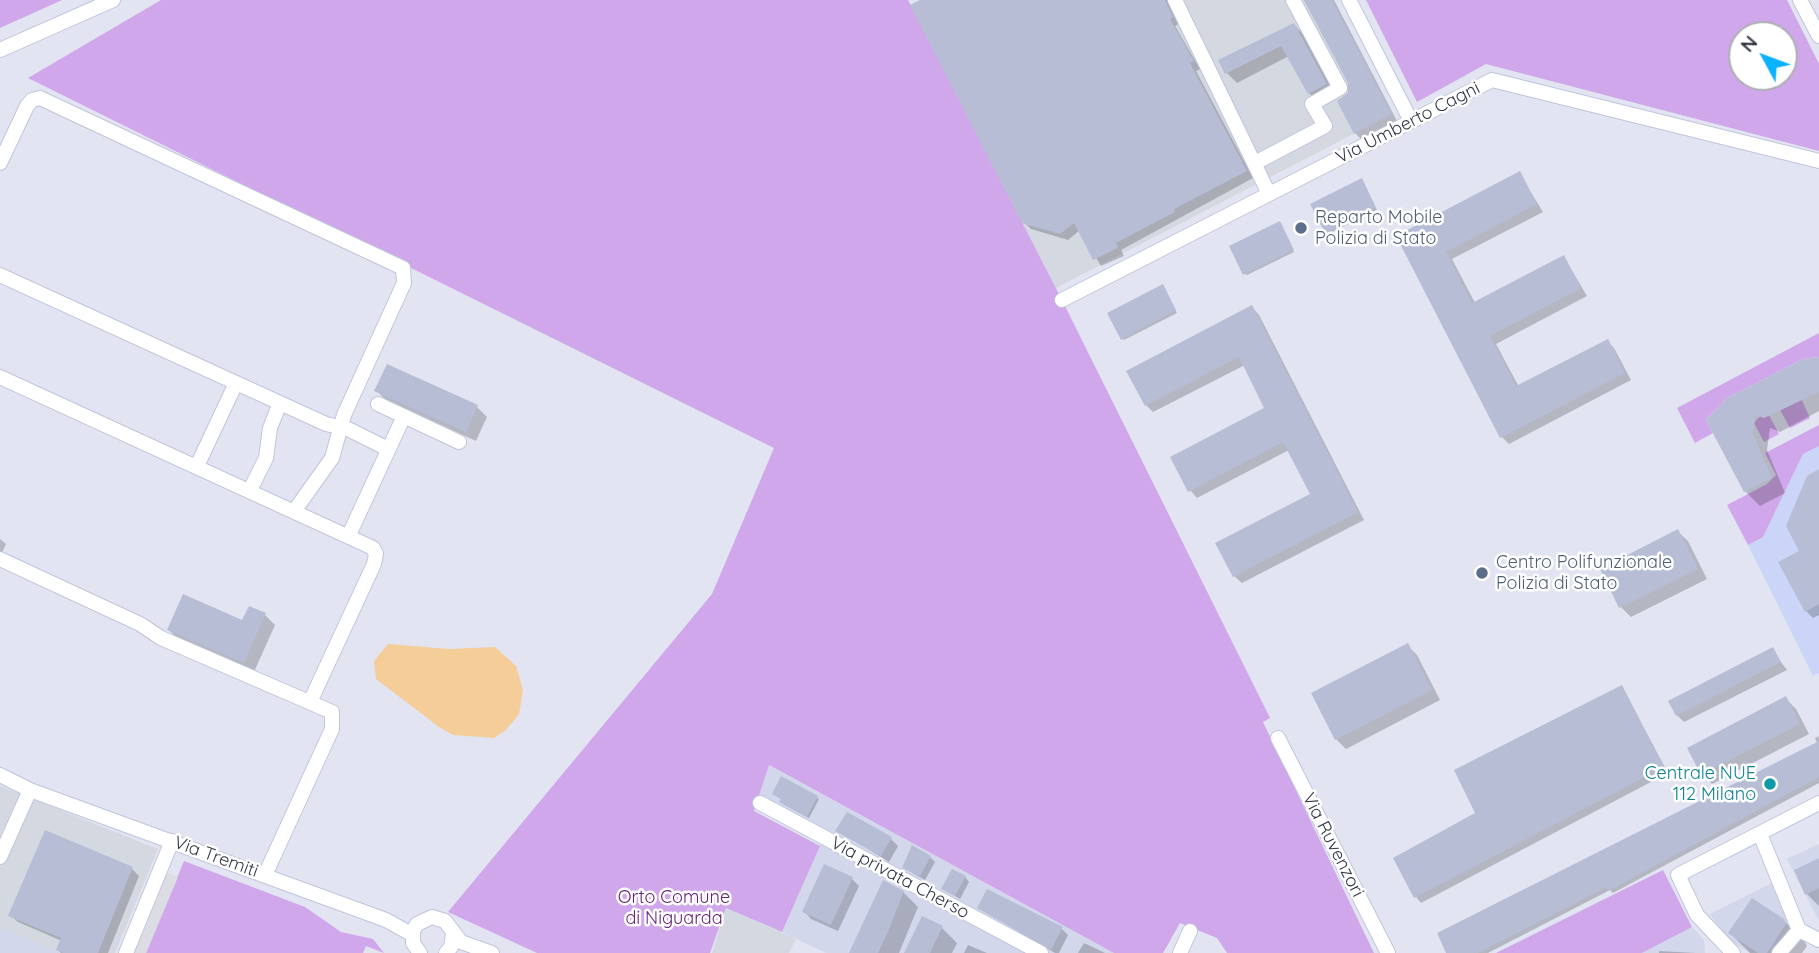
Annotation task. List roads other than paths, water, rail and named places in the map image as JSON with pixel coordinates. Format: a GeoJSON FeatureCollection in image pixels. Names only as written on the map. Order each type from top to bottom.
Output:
{"type":"FeatureCollection","features":[{"type":"Feature","properties":{"kind":"street"},"geometry":{"type":"LineString","coordinates":[[0,50],[113,0]]}},
{"type":"Feature","properties":{"kind":"street"},"geometry":{"type":"LineString","coordinates":[[1255,163],[1325,126],[1312,104],[1340,88],[1293,0]]}},
{"type":"Feature","properties":{"kind":"street"},"geometry":{"type":"LineString","coordinates":[[1349,0],[1411,121]]}},
{"type":"Feature","properties":{"kind":"street"},"geometry":{"type":"LineString","coordinates":[[1800,0],[1819,36]]}},
{"type":"Feature","properties":{"kind":"street"},"geometry":{"type":"LineString","coordinates":[[1181,4],[1269,194]]}},
{"type":"Feature","properties":{"kind":"street","name":"Via Umberto Cagni"},"geometry":{"type":"LineString","coordinates":[[1062,300],[1492,80],[1819,161]]}},
{"type":"Feature","properties":{"kind":"street"},"geometry":{"type":"LineString","coordinates":[[0,163],[27,106],[40,98],[397,262],[403,268],[404,283],[341,427],[332,458],[295,510]]}},
{"type":"Feature","properties":{"kind":"street"},"geometry":{"type":"LineString","coordinates":[[0,275],[280,403],[388,449]]}},
{"type":"Feature","properties":{"kind":"street"},"geometry":{"type":"LineString","coordinates":[[0,377],[373,548],[376,554],[374,564],[310,702]]}},
{"type":"Feature","properties":{"kind":"street"},"geometry":{"type":"LineString","coordinates":[[197,466],[236,383]]}},
{"type":"Feature","properties":{"kind":"street"},"geometry":{"type":"LineString","coordinates":[[250,490],[266,458],[270,428],[280,403]]}},
{"type":"Feature","properties":{"kind":"street"},"geometry":{"type":"LineString","coordinates":[[378,404],[459,442]]}},
{"type":"Feature","properties":{"kind":"street"},"geometry":{"type":"LineString","coordinates":[[349,535],[404,416]]}},
{"type":"Feature","properties":{"kind":"street"},"geometry":{"type":"LineString","coordinates":[[0,559],[140,624],[161,638],[332,712],[332,729],[265,875]]}},
{"type":"Feature","properties":{"kind":"street","name":"Via Ruvenzori"},"geometry":{"type":"LineString","coordinates":[[1278,738],[1388,953]]}},
{"type":"Feature","properties":{"kind":"street","name":"Via Tremiti"},"geometry":{"type":"LineString","coordinates":[[0,775],[30,790],[265,875],[413,940],[425,919],[438,918],[448,923],[453,944],[492,953]]}},
{"type":"Feature","properties":{"kind":"street"},"geometry":{"type":"LineString","coordinates":[[0,857],[30,790]]}},
{"type":"Feature","properties":{"kind":"street","name":"Via privata Cherso"},"geometry":{"type":"LineString","coordinates":[[760,803],[1041,953]]}},
{"type":"Feature","properties":{"kind":"street"},"geometry":{"type":"LineString","coordinates":[[1733,953],[1697,915],[1678,876],[1819,803]]}},
{"type":"Feature","properties":{"kind":"street"},"geometry":{"type":"LineString","coordinates":[[1760,834],[1799,930],[1819,940]]}},
{"type":"Feature","properties":{"kind":"street"},"geometry":{"type":"LineString","coordinates":[[126,953],[172,841]]}},
{"type":"Feature","properties":{"kind":"street"},"geometry":{"type":"LineString","coordinates":[[1779,953],[1799,930]]}},
{"type":"Feature","properties":{"kind":"street"},"geometry":{"type":"LineString","coordinates":[[1180,953],[1190,931]]}},
{"type":"Feature","properties":{"kind":"street"},"geometry":{"type":"LineString","coordinates":[[1712,933],[1712,953]]}},
{"type":"Feature","properties":{"kind":"place","name":"Reparto Mobile Polizia di Stato"},"geometry":{"type":"Point","coordinates":[1301,228]}},
{"type":"Feature","properties":{"kind":"place","name":"Centro Polifunzionale Polizia di Stato"},"geometry":{"type":"Point","coordinates":[1482,573]}},
{"type":"Feature","properties":{"kind":"place","name":"Centrale NUE 112 Milano"},"geometry":{"type":"Point","coordinates":[1770,784]}},
{"type":"Feature","properties":{"kind":"park label","name":"Orto Comune di Niguarda"},"geometry":{"type":"Point","coordinates":[674,908]}}]}
